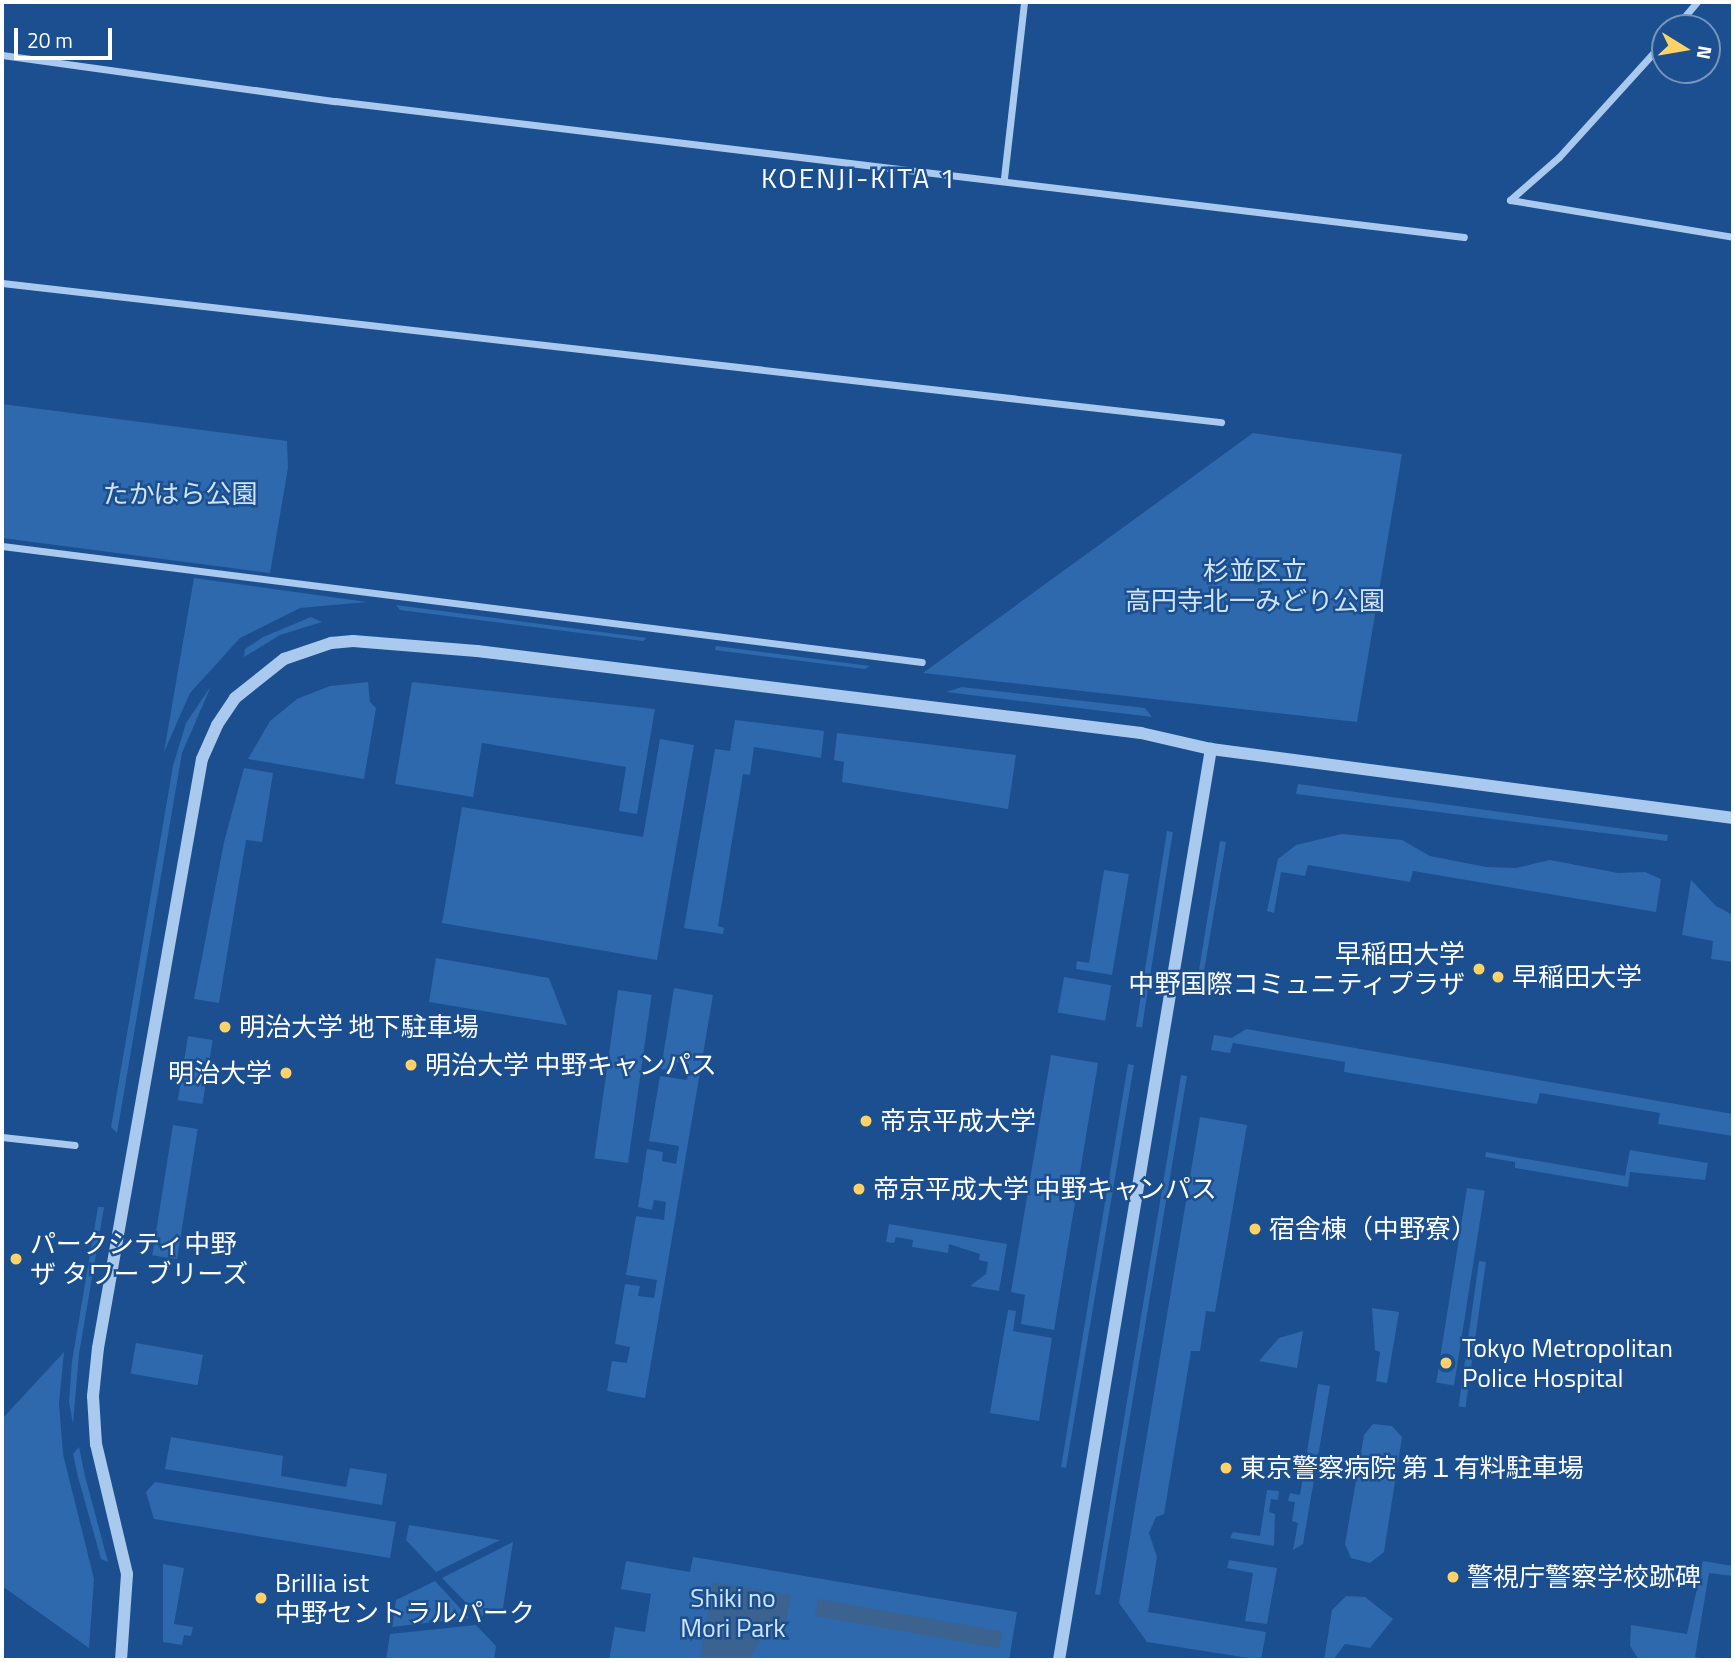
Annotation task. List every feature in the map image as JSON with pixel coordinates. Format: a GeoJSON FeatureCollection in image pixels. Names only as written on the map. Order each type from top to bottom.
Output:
{"type":"FeatureCollection","features":[{"type":"Feature","properties":{"kind":"street"},"geometry":{"type":"LineString","coordinates":[[1004,178],[1024,2]]}},
{"type":"Feature","properties":{"kind":"street"},"geometry":{"type":"LineString","coordinates":[[2,55],[335,101],[1004,178],[1464,236]]}},
{"type":"Feature","properties":{"kind":"street"},"geometry":{"type":"LineString","coordinates":[[1651,56],[1559,158],[1510,200],[1733,237]]}},
{"type":"Feature","properties":{"kind":"street"},"geometry":{"type":"LineString","coordinates":[[2,283],[1221,422]]}},
{"type":"Feature","properties":{"kind":"street"},"geometry":{"type":"LineString","coordinates":[[2,546],[922,662]]}},
{"type":"Feature","properties":{"kind":"street"},"geometry":{"type":"LineString","coordinates":[[121,1660],[127,1574],[96,1444],[94,1375],[197,781],[217,725],[258,676],[310,648],[375,641],[1141,733],[1211,749],[1733,818]]}},
{"type":"Feature","properties":{"kind":"street"},"geometry":{"type":"LineString","coordinates":[[1059,1660],[1211,749]]}},
{"type":"Feature","properties":{"kind":"street"},"geometry":{"type":"LineString","coordinates":[[2,1137],[75,1145]]}},
{"type":"Feature","properties":{"kind":"green space","name":"たかはら公園"},"geometry":{"type":"Polygon","coordinates":[[[2,404],[287,441],[288,468],[270,573],[2,538],[2,404]]]}},
{"type":"Feature","properties":{"kind":"green space","name":"杉並区立 高円寺北一みどり公園"},"geometry":{"type":"Polygon","coordinates":[[[1253,433],[1402,454],[1357,722],[923,673],[1253,433]]]}},
{"type":"Feature","properties":{"kind":"green space"},"geometry":{"type":"Polygon","coordinates":[[[194,578],[367,602],[300,608],[240,638],[190,693],[164,752],[194,578]]]}},
{"type":"Feature","properties":{"kind":"green space"},"geometry":{"type":"Polygon","coordinates":[[[396,605],[647,638],[643,641],[400,610],[396,605]]]}},
{"type":"Feature","properties":{"kind":"green space"},"geometry":{"type":"Polygon","coordinates":[[[311,617],[322,622],[280,635],[244,657],[245,649],[263,637],[311,617]]]}},
{"type":"Feature","properties":{"kind":"green space"},"geometry":{"type":"Polygon","coordinates":[[[716,646],[870,666],[865,669],[715,650],[716,646]]]}},
{"type":"Feature","properties":{"kind":"green space"},"geometry":{"type":"Polygon","coordinates":[[[368,682],[370,702],[376,708],[364,779],[248,759],[270,721],[297,699],[330,686],[368,682]]]}},
{"type":"Feature","properties":{"kind":"green space"},"geometry":{"type":"Polygon","coordinates":[[[412,682],[655,709],[637,814],[619,811],[626,767],[482,743],[473,797],[395,784],[412,682]]]}},
{"type":"Feature","properties":{"kind":"green space"},"geometry":{"type":"Polygon","coordinates":[[[211,686],[182,753],[117,1133],[111,1127],[173,766],[186,723],[211,686]]]}},
{"type":"Feature","properties":{"kind":"green space"},"geometry":{"type":"Polygon","coordinates":[[[962,687],[1145,708],[1152,717],[946,692],[962,687]]]}},
{"type":"Feature","properties":{"kind":"green space"},"geometry":{"type":"Polygon","coordinates":[[[735,720],[824,731],[821,758],[754,747],[750,775],[743,774],[718,926],[724,928],[723,934],[684,928],[715,749],[730,751],[735,720]]]}},
{"type":"Feature","properties":{"kind":"green space"},"geometry":{"type":"Polygon","coordinates":[[[837,733],[1016,755],[1008,809],[842,782],[844,762],[834,760],[837,733]]]}},
{"type":"Feature","properties":{"kind":"green space"},"geometry":{"type":"Polygon","coordinates":[[[660,739],[694,745],[657,960],[442,923],[462,807],[643,837],[660,739]]]}},
{"type":"Feature","properties":{"kind":"green space"},"geometry":{"type":"Polygon","coordinates":[[[244,768],[273,773],[262,842],[246,840],[219,1003],[194,999],[224,842],[244,768]]]}},
{"type":"Feature","properties":{"kind":"green space"},"geometry":{"type":"Polygon","coordinates":[[[1298,784],[1668,835],[1667,841],[1296,794],[1298,784]]]}},
{"type":"Feature","properties":{"kind":"green space"},"geometry":{"type":"Polygon","coordinates":[[[1167,831],[1173,832],[1142,1028],[1136,1027],[1167,831]]]}},
{"type":"Feature","properties":{"kind":"green space"},"geometry":{"type":"Polygon","coordinates":[[[1342,834],[1402,840],[1430,856],[1486,867],[1516,868],[1550,860],[1618,873],[1645,872],[1661,879],[1656,912],[1413,871],[1410,882],[1308,865],[1305,876],[1281,872],[1274,913],[1267,911],[1278,859],[1296,845],[1342,834]]]}},
{"type":"Feature","properties":{"kind":"green space"},"geometry":{"type":"Polygon","coordinates":[[[1220,841],[1226,842],[1203,977],[1198,976],[1220,841]]]}},
{"type":"Feature","properties":{"kind":"green space"},"geometry":{"type":"Polygon","coordinates":[[[1104,870],[1129,874],[1112,975],[1076,969],[1077,961],[1089,963],[1104,870]]]}},
{"type":"Feature","properties":{"kind":"green space"},"geometry":{"type":"Polygon","coordinates":[[[1691,880],[1716,906],[1733,915],[1733,962],[1711,959],[1713,941],[1682,935],[1691,880]]]}},
{"type":"Feature","properties":{"kind":"green space"},"geometry":{"type":"Polygon","coordinates":[[[436,958],[549,978],[567,1025],[429,1002],[436,958]]]}},
{"type":"Feature","properties":{"kind":"green space"},"geometry":{"type":"Polygon","coordinates":[[[1064,977],[1111,985],[1105,1021],[1058,1012],[1064,977]]]}},
{"type":"Feature","properties":{"kind":"green space"},"geometry":{"type":"Polygon","coordinates":[[[674,988],[713,995],[645,1398],[607,1391],[612,1361],[627,1363],[630,1347],[615,1344],[625,1284],[640,1286],[638,1296],[654,1298],[657,1280],[626,1275],[636,1216],[664,1220],[666,1202],[654,1200],[652,1210],[638,1207],[647,1149],[663,1152],[662,1161],[676,1164],[679,1146],[649,1141],[660,1076],[687,1080],[689,1064],[677,1062],[675,1071],[661,1069],[674,988]]]}},
{"type":"Feature","properties":{"kind":"green space"},"geometry":{"type":"Polygon","coordinates":[[[618,990],[652,995],[628,1163],[594,1158],[618,990]]]}},
{"type":"Feature","properties":{"kind":"green space"},"geometry":{"type":"Polygon","coordinates":[[[1246,1029],[1733,1114],[1733,1136],[1658,1124],[1660,1113],[1540,1093],[1537,1104],[1344,1072],[1345,1062],[1233,1043],[1230,1053],[1211,1050],[1214,1035],[1232,1038],[1246,1029]]]}},
{"type":"Feature","properties":{"kind":"green space"},"geometry":{"type":"Polygon","coordinates":[[[188,1036],[213,1040],[203,1104],[178,1100],[188,1036]]]}},
{"type":"Feature","properties":{"kind":"green space"},"geometry":{"type":"Polygon","coordinates":[[[1051,1055],[1098,1063],[1054,1330],[1021,1324],[1025,1295],[1011,1292],[1051,1055]]]}},
{"type":"Feature","properties":{"kind":"green space"},"geometry":{"type":"Polygon","coordinates":[[[1128,1064],[1134,1065],[1066,1468],[1061,1467],[1128,1064]]]}},
{"type":"Feature","properties":{"kind":"green space"},"geometry":{"type":"Polygon","coordinates":[[[1181,1075],[1187,1076],[1100,1595],[1095,1594],[1181,1075]]]}},
{"type":"Feature","properties":{"kind":"green space"},"geometry":{"type":"Polygon","coordinates":[[[1200,1117],[1247,1125],[1215,1312],[1206,1311],[1200,1351],[1191,1351],[1164,1514],[1156,1517],[1149,1533],[1157,1557],[1148,1612],[1266,1632],[1261,1660],[1147,1642],[1119,1603],[1200,1117]]]}},
{"type":"Feature","properties":{"kind":"green space"},"geometry":{"type":"Polygon","coordinates":[[[173,1125],[198,1129],[177,1259],[152,1255],[173,1125]]]}},
{"type":"Feature","properties":{"kind":"green space"},"geometry":{"type":"Polygon","coordinates":[[[1630,1150],[1708,1163],[1705,1180],[1630,1172],[1628,1187],[1515,1168],[1515,1162],[1485,1157],[1486,1152],[1625,1176],[1630,1150]]]}},
{"type":"Feature","properties":{"kind":"green space"},"geometry":{"type":"Polygon","coordinates":[[[1467,1188],[1485,1191],[1454,1385],[1436,1383],[1467,1188]]]}},
{"type":"Feature","properties":{"kind":"green space"},"geometry":{"type":"Polygon","coordinates":[[[98,1207],[104,1207],[79,1354],[73,1424],[69,1402],[72,1361],[98,1207]]]}},
{"type":"Feature","properties":{"kind":"green space"},"geometry":{"type":"Polygon","coordinates":[[[889,1224],[1007,1244],[999,1291],[970,1286],[986,1274],[988,1262],[979,1260],[980,1254],[949,1244],[948,1253],[912,1247],[913,1240],[896,1237],[894,1243],[886,1242],[889,1224]]]}},
{"type":"Feature","properties":{"kind":"green space"},"geometry":{"type":"Polygon","coordinates":[[[1479,1261],[1486,1262],[1465,1408],[1459,1407],[1479,1261]]]}},
{"type":"Feature","properties":{"kind":"green space"},"geometry":{"type":"Polygon","coordinates":[[[1372,1308],[1399,1312],[1387,1383],[1376,1381],[1380,1352],[1375,1350],[1372,1308]]]}},
{"type":"Feature","properties":{"kind":"green space"},"geometry":{"type":"Polygon","coordinates":[[[1008,1310],[1016,1311],[1013,1331],[1052,1338],[1039,1421],[990,1413],[1008,1310]]]}},
{"type":"Feature","properties":{"kind":"green space"},"geometry":{"type":"Polygon","coordinates":[[[1303,1331],[1297,1368],[1259,1361],[1279,1338],[1303,1331]]]}},
{"type":"Feature","properties":{"kind":"green space"},"geometry":{"type":"Polygon","coordinates":[[[136,1343],[203,1355],[198,1385],[131,1374],[136,1343]]]}},
{"type":"Feature","properties":{"kind":"green space"},"geometry":{"type":"Polygon","coordinates":[[[64,1352],[59,1403],[63,1454],[94,1579],[89,1648],[2,1586],[2,1419],[64,1352]]]}},
{"type":"Feature","properties":{"kind":"green space"},"geometry":{"type":"Polygon","coordinates":[[[1318,1384],[1330,1386],[1303,1544],[1293,1550],[1298,1523],[1292,1521],[1295,1502],[1288,1501],[1290,1493],[1300,1495],[1318,1384]]]}},
{"type":"Feature","properties":{"kind":"green space"},"geometry":{"type":"Polygon","coordinates":[[[1373,1424],[1392,1426],[1402,1437],[1384,1552],[1370,1563],[1351,1558],[1345,1544],[1364,1435],[1373,1424]]]}},
{"type":"Feature","properties":{"kind":"green space"},"geometry":{"type":"Polygon","coordinates":[[[171,1437],[283,1456],[281,1476],[346,1487],[350,1468],[387,1474],[382,1505],[165,1469],[171,1437]]]}},
{"type":"Feature","properties":{"kind":"green space"},"geometry":{"type":"Polygon","coordinates":[[[79,1447],[108,1562],[101,1559],[78,1477],[73,1454],[79,1447]]]}},
{"type":"Feature","properties":{"kind":"green space"},"geometry":{"type":"Polygon","coordinates":[[[155,1482],[396,1522],[390,1558],[154,1519],[146,1492],[155,1482]]]}},
{"type":"Feature","properties":{"kind":"green space"},"geometry":{"type":"Polygon","coordinates":[[[1267,1490],[1279,1491],[1278,1500],[1271,1499],[1269,1512],[1275,1514],[1274,1546],[1230,1538],[1233,1532],[1260,1536],[1267,1490]]]}},
{"type":"Feature","properties":{"kind":"green space"},"geometry":{"type":"Polygon","coordinates":[[[409,1525],[500,1540],[436,1572],[406,1540],[409,1525]]]}},
{"type":"Feature","properties":{"kind":"green space"},"geometry":{"type":"Polygon","coordinates":[[[513,1542],[502,1614],[479,1616],[442,1578],[513,1542]]]}},
{"type":"Feature","properties":{"kind":"green space","name":"Shiki no Mori Park"},"geometry":{"type":"Polygon","coordinates":[[[693,1557],[1017,1612],[1009,1660],[609,1660],[615,1627],[645,1632],[651,1594],[621,1589],[626,1561],[690,1572],[693,1557]]]}},
{"type":"Feature","properties":{"kind":"green space"},"geometry":{"type":"Polygon","coordinates":[[[1229,1560],[1277,1568],[1267,1624],[1245,1621],[1253,1573],[1227,1568],[1229,1560]]]}},
{"type":"Feature","properties":{"kind":"green space"},"geometry":{"type":"Polygon","coordinates":[[[1703,1561],[1733,1566],[1733,1576],[1709,1573],[1695,1657],[1710,1660],[1639,1660],[1630,1646],[1631,1625],[1687,1634],[1703,1561]]]}},
{"type":"Feature","properties":{"kind":"green space"},"geometry":{"type":"Polygon","coordinates":[[[163,1564],[184,1568],[174,1624],[193,1627],[191,1636],[184,1635],[182,1645],[163,1642],[163,1564]]]}},
{"type":"Feature","properties":{"kind":"green space"},"geometry":{"type":"Polygon","coordinates":[[[435,1581],[469,1618],[392,1627],[396,1600],[435,1581]]]}},
{"type":"Feature","properties":{"kind":"green space"},"geometry":{"type":"Polygon","coordinates":[[[1346,1596],[1365,1597],[1393,1619],[1370,1648],[1345,1644],[1333,1660],[1324,1660],[1332,1610],[1346,1596]]]}},
{"type":"Feature","properties":{"kind":"green space"},"geometry":{"type":"Polygon","coordinates":[[[476,1625],[496,1646],[494,1660],[386,1660],[390,1634],[476,1625]]]}},
{"type":"Feature","properties":{"kind":"shaded area"},"geometry":{"type":"Polygon","coordinates":[[[713,1582],[791,1595],[784,1632],[761,1639],[749,1660],[700,1660],[713,1582]]]}},
{"type":"Feature","properties":{"kind":"shaded area"},"geometry":{"type":"Polygon","coordinates":[[[818,1599],[1002,1631],[999,1648],[815,1616],[818,1599]]]}},
{"type":"Feature","properties":{"kind":"place","name":"早稲田大学 中野国際コミュニティプラザ"},"geometry":{"type":"Point","coordinates":[1479,969]}},
{"type":"Feature","properties":{"kind":"place","name":"早稲田大学"},"geometry":{"type":"Point","coordinates":[1498,977]}},
{"type":"Feature","properties":{"kind":"place","name":"明治大学 地下駐車場"},"geometry":{"type":"Point","coordinates":[225,1027]}},
{"type":"Feature","properties":{"kind":"place","name":"明治大学 中野キャンパス"},"geometry":{"type":"Point","coordinates":[411,1065]}},
{"type":"Feature","properties":{"kind":"place","name":"明治大学"},"geometry":{"type":"Point","coordinates":[286,1073]}},
{"type":"Feature","properties":{"kind":"place","name":"帝京平成大学"},"geometry":{"type":"Point","coordinates":[866,1121]}},
{"type":"Feature","properties":{"kind":"place","name":"帝京平成大学 中野キャンパス"},"geometry":{"type":"Point","coordinates":[859,1189]}},
{"type":"Feature","properties":{"kind":"place","name":"宿舎棟（中野寮）"},"geometry":{"type":"Point","coordinates":[1255,1229]}},
{"type":"Feature","properties":{"kind":"place","name":"パークシティ中野 ザ タワー ブリーズ"},"geometry":{"type":"Point","coordinates":[16,1259]}},
{"type":"Feature","properties":{"kind":"place","name":"Tokyo Metropolitan Police Hospital"},"geometry":{"type":"Point","coordinates":[1446,1363]}},
{"type":"Feature","properties":{"kind":"place","name":"東京警察病院 第１有料駐車場"},"geometry":{"type":"Point","coordinates":[1226,1468]}},
{"type":"Feature","properties":{"kind":"place","name":"警視庁警察学校跡碑"},"geometry":{"type":"Point","coordinates":[1453,1577]}},
{"type":"Feature","properties":{"kind":"place","name":"Brillia ist 中野セントラルパーク"},"geometry":{"type":"Point","coordinates":[261,1598]}},
{"type":"Feature","properties":{"kind":"district","name":"KOENJI-KITA 1"},"geometry":{"type":"Point","coordinates":[859,178]}}]}
